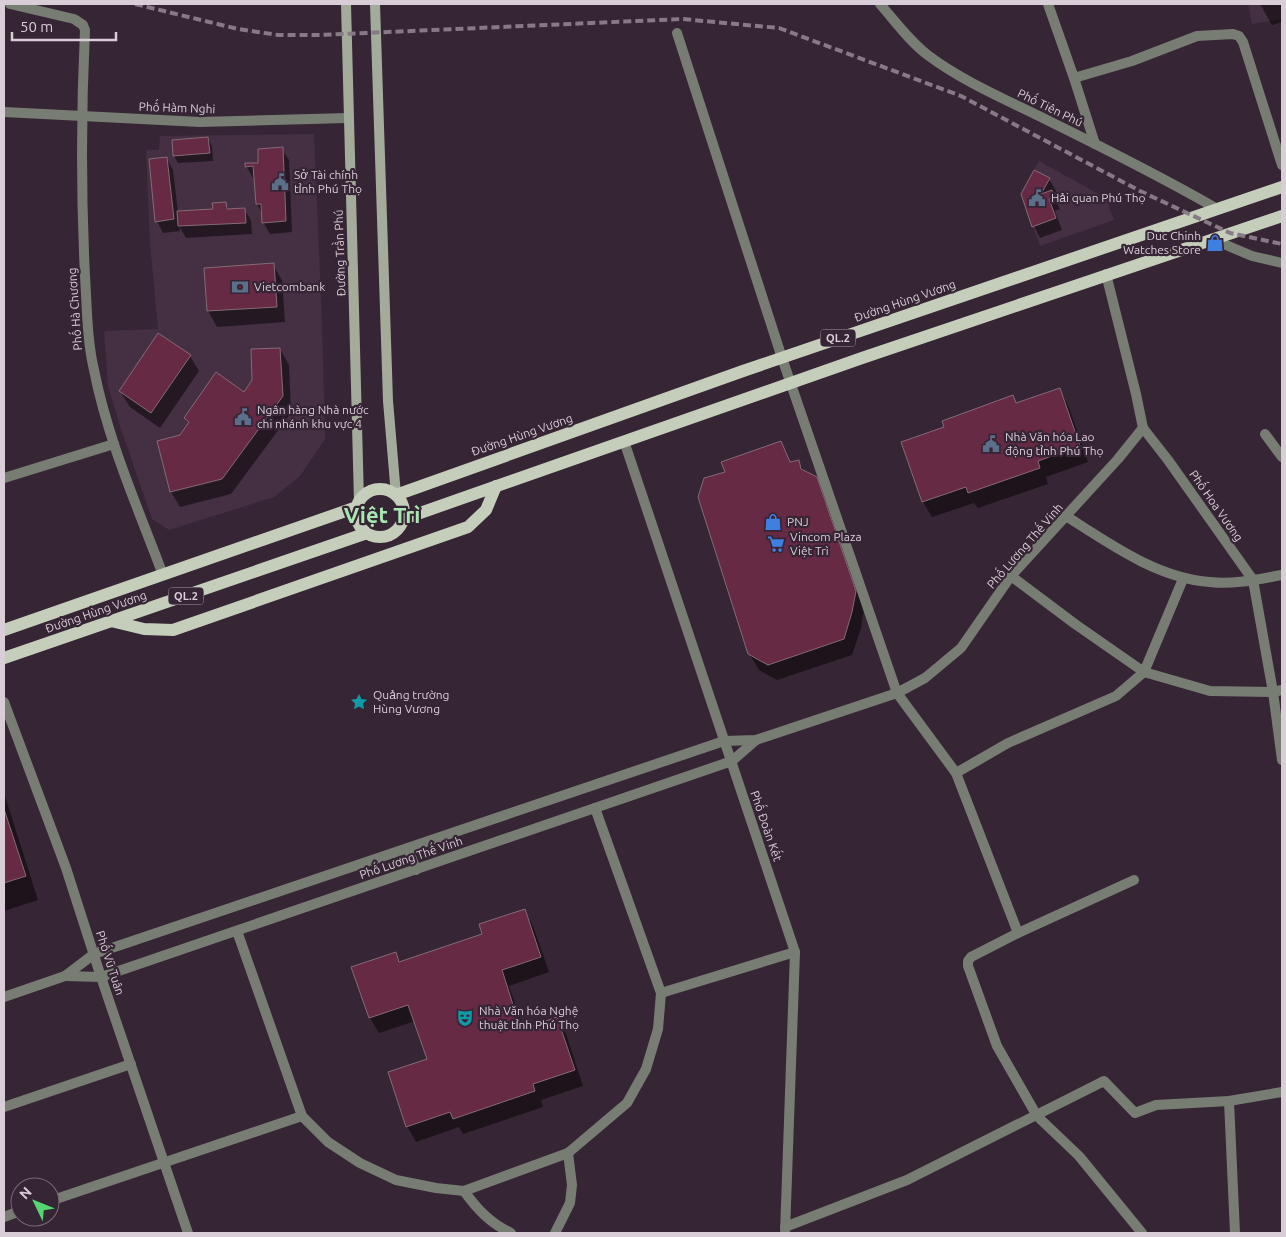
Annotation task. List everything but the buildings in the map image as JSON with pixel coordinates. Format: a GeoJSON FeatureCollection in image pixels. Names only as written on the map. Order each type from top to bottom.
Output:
{"type":"FeatureCollection","features":[{"type":"Feature","properties":{"kind":"main road","name":"Đường Trần Phú"},"geometry":{"type":"LineString","coordinates":[[346,4],[358,504]]}},
{"type":"Feature","properties":{"kind":"main road"},"geometry":{"type":"LineString","coordinates":[[375,4],[388,401],[396,495],[403,506],[403,519]]}},
{"type":"Feature","properties":{"kind":"main road","name":"Đường Hùng Vương"},"geometry":{"type":"LineString","coordinates":[[396,495],[782,358],[1282,187]]}},
{"type":"Feature","properties":{"kind":"main road","name":"QL.2"},"geometry":{"type":"LineString","coordinates":[[367,532],[378,536],[388,535],[398,528],[403,519],[1106,274],[1282,216]]}},
{"type":"Feature","properties":{"kind":"main road"},"geometry":{"type":"LineString","coordinates":[[111,621],[144,629],[173,630],[366,564],[468,527],[486,510],[496,486]]}},
{"type":"Feature","properties":{"kind":"main road","name":"QL.2"},"geometry":{"type":"LineString","coordinates":[[358,504],[365,494],[376,489],[385,489],[396,495]]}},
{"type":"Feature","properties":{"kind":"main road"},"geometry":{"type":"LineString","coordinates":[[358,504],[358,521],[367,532]]}},
{"type":"Feature","properties":{"kind":"main road","name":"Đường Hùng Vương"},"geometry":{"type":"LineString","coordinates":[[4,630],[163,575],[358,504]]}},
{"type":"Feature","properties":{"kind":"main road","name":"Đường Hùng Vương"},"geometry":{"type":"LineString","coordinates":[[4,658],[367,532]]}},
{"type":"Feature","properties":{"kind":"street","name":"Phố Hà Chương"},"geometry":{"type":"LineString","coordinates":[[10,4],[74,19],[83,25],[85,30],[81,115],[83,240],[89,344],[114,444],[163,575]]}},
{"type":"Feature","properties":{"kind":"street","name":"Phố Tiên Phú"},"geometry":{"type":"LineString","coordinates":[[880,4],[912,40],[927,55],[941,65],[998,96],[1095,144]]}},
{"type":"Feature","properties":{"kind":"street","name":"Phố Tiên Phú"},"geometry":{"type":"LineString","coordinates":[[1048,4],[1095,144]]}},
{"type":"Feature","properties":{"kind":"street"},"geometry":{"type":"LineString","coordinates":[[677,33],[782,358],[897,693],[956,773],[1018,932]]}},
{"type":"Feature","properties":{"kind":"street"},"geometry":{"type":"LineString","coordinates":[[1074,78],[1132,61],[1197,36],[1233,34],[1239,36],[1243,42],[1282,165]]}},
{"type":"Feature","properties":{"kind":"street","name":"Phố Hàm Nghi"},"geometry":{"type":"LineString","coordinates":[[4,112],[200,122],[348,118]]}},
{"type":"Feature","properties":{"kind":"street"},"geometry":{"type":"LineString","coordinates":[[1095,144],[1165,179],[1217,209]]}},
{"type":"Feature","properties":{"kind":"street"},"geometry":{"type":"LineString","coordinates":[[1212,239],[1252,256],[1282,263]]}},
{"type":"Feature","properties":{"kind":"street","name":"Phố Hoa Vương"},"geometry":{"type":"LineString","coordinates":[[1106,274],[1143,428],[1253,580],[1278,691],[1282,760]]}},
{"type":"Feature","properties":{"kind":"street","name":"Phố Lương Thế Vinh"},"geometry":{"type":"LineString","coordinates":[[4,997],[65,976],[94,954],[724,741],[756,740],[897,693],[925,678],[961,648],[1011,576],[1118,459],[1143,428]]}},
{"type":"Feature","properties":{"kind":"street"},"geometry":{"type":"LineString","coordinates":[[1265,434],[1282,457]]}},
{"type":"Feature","properties":{"kind":"street","name":"Phố Đoàn Kết"},"geometry":{"type":"LineString","coordinates":[[624,441],[796,952],[785,1230]]}},
{"type":"Feature","properties":{"kind":"street"},"geometry":{"type":"LineString","coordinates":[[4,478],[114,444]]}},
{"type":"Feature","properties":{"kind":"street"},"geometry":{"type":"LineString","coordinates":[[1066,516],[1113,546],[1153,567],[1183,579],[1212,583],[1253,580],[1282,575]]}},
{"type":"Feature","properties":{"kind":"street"},"geometry":{"type":"LineString","coordinates":[[1011,576],[1144,672],[1210,691],[1278,691]]}},
{"type":"Feature","properties":{"kind":"street"},"geometry":{"type":"LineString","coordinates":[[956,773],[1008,743],[1116,696],[1144,672],[1183,579]]}},
{"type":"Feature","properties":{"kind":"street","name":"Phố Vũ Tuân"},"geometry":{"type":"LineString","coordinates":[[4,702],[66,868],[188,1233]]}},
{"type":"Feature","properties":{"kind":"street","name":"Phố Lương Thế Vinh"},"geometry":{"type":"LineString","coordinates":[[65,976],[101,977],[416,870],[732,762],[756,740]]}},
{"type":"Feature","properties":{"kind":"street"},"geometry":{"type":"LineString","coordinates":[[237,931],[302,1116],[328,1142],[360,1163],[396,1180],[436,1188],[464,1191],[568,1153],[627,1103],[646,1069],[658,1029],[661,994],[596,808]]}},
{"type":"Feature","properties":{"kind":"street"},"geometry":{"type":"LineString","coordinates":[[408,848],[416,870]]}},
{"type":"Feature","properties":{"kind":"street"},"geometry":{"type":"LineString","coordinates":[[1134,880],[1018,932],[971,957],[968,961],[968,966],[997,1046],[1037,1116],[1079,1156],[1142,1233]]}},
{"type":"Feature","properties":{"kind":"street"},"geometry":{"type":"LineString","coordinates":[[661,994],[796,952]]}},
{"type":"Feature","properties":{"kind":"street"},"geometry":{"type":"LineString","coordinates":[[4,1107],[131,1064]]}},
{"type":"Feature","properties":{"kind":"street"},"geometry":{"type":"LineString","coordinates":[[785,1230],[907,1180],[1104,1081],[1135,1113],[1156,1105],[1229,1101],[1282,1092]]}},
{"type":"Feature","properties":{"kind":"street"},"geometry":{"type":"LineString","coordinates":[[1229,1101],[1235,1233]]}},
{"type":"Feature","properties":{"kind":"street"},"geometry":{"type":"LineString","coordinates":[[60,1198],[302,1116]]}},
{"type":"Feature","properties":{"kind":"street"},"geometry":{"type":"LineString","coordinates":[[554,1233],[570,1202],[572,1184],[568,1153]]}},
{"type":"Feature","properties":{"kind":"street"},"geometry":{"type":"LineString","coordinates":[[464,1191],[480,1211],[500,1228],[511,1233]]}},
{"type":"Feature","properties":{"kind":"shaded area"},"geometry":{"type":"Polygon","coordinates":[[[1248,4],[1282,4],[1282,19],[1252,24],[1248,4]]]}},
{"type":"Feature","properties":{"kind":"shaded area"},"geometry":{"type":"Polygon","coordinates":[[[314,134],[325,439],[300,476],[274,497],[169,530],[152,519],[121,429],[108,386],[104,331],[158,329],[150,244],[146,150],[159,150],[160,136],[314,134]]]}},
{"type":"Feature","properties":{"kind":"shaded area"},"geometry":{"type":"Polygon","coordinates":[[[1039,161],[1106,198],[1114,220],[1040,246],[1021,194],[1039,161]]]}},
{"type":"Feature","properties":{"kind":"railway"},"geometry":{"type":"LineString","coordinates":[[135,4],[238,29],[278,35],[320,35],[682,19],[779,28],[961,96],[1140,191],[1230,233],[1282,244]]}},
{"type":"Feature","properties":{"kind":"place","name":"Sở Tài chính tỉnh Phú Thọ"},"geometry":{"type":"Point","coordinates":[280,182]}},
{"type":"Feature","properties":{"kind":"place","name":"Hải quan Phú Thọ"},"geometry":{"type":"Point","coordinates":[1037,198]}},
{"type":"Feature","properties":{"kind":"place","name":"Duc Chinh Watches Store"},"geometry":{"type":"Point","coordinates":[1215,243]}},
{"type":"Feature","properties":{"kind":"place","name":"Vietcombank"},"geometry":{"type":"Point","coordinates":[240,287]}},
{"type":"Feature","properties":{"kind":"place","name":"Ngân hàng Nhà nước chi nhánh khu vực 4"},"geometry":{"type":"Point","coordinates":[243,417]}},
{"type":"Feature","properties":{"kind":"place","name":"Nhà Văn hóa Lao động tỉnh Phú Thọ"},"geometry":{"type":"Point","coordinates":[991,444]}},
{"type":"Feature","properties":{"kind":"place","name":"PNJ"},"geometry":{"type":"Point","coordinates":[773,522]}},
{"type":"Feature","properties":{"kind":"place","name":"Vincom Plaza Việt Trì"},"geometry":{"type":"Point","coordinates":[776,544]}},
{"type":"Feature","properties":{"kind":"place","name":"Quảng trường Hùng Vương"},"geometry":{"type":"Point","coordinates":[359,702]}},
{"type":"Feature","properties":{"kind":"place","name":"Nhà Văn hóa Nghệ thuật tỉnh Phú Thọ"},"geometry":{"type":"Point","coordinates":[465,1018]}},
{"type":"Feature","properties":{"kind":"district","name":"Việt Trì"},"geometry":{"type":"Point","coordinates":[382,515]}}]}
